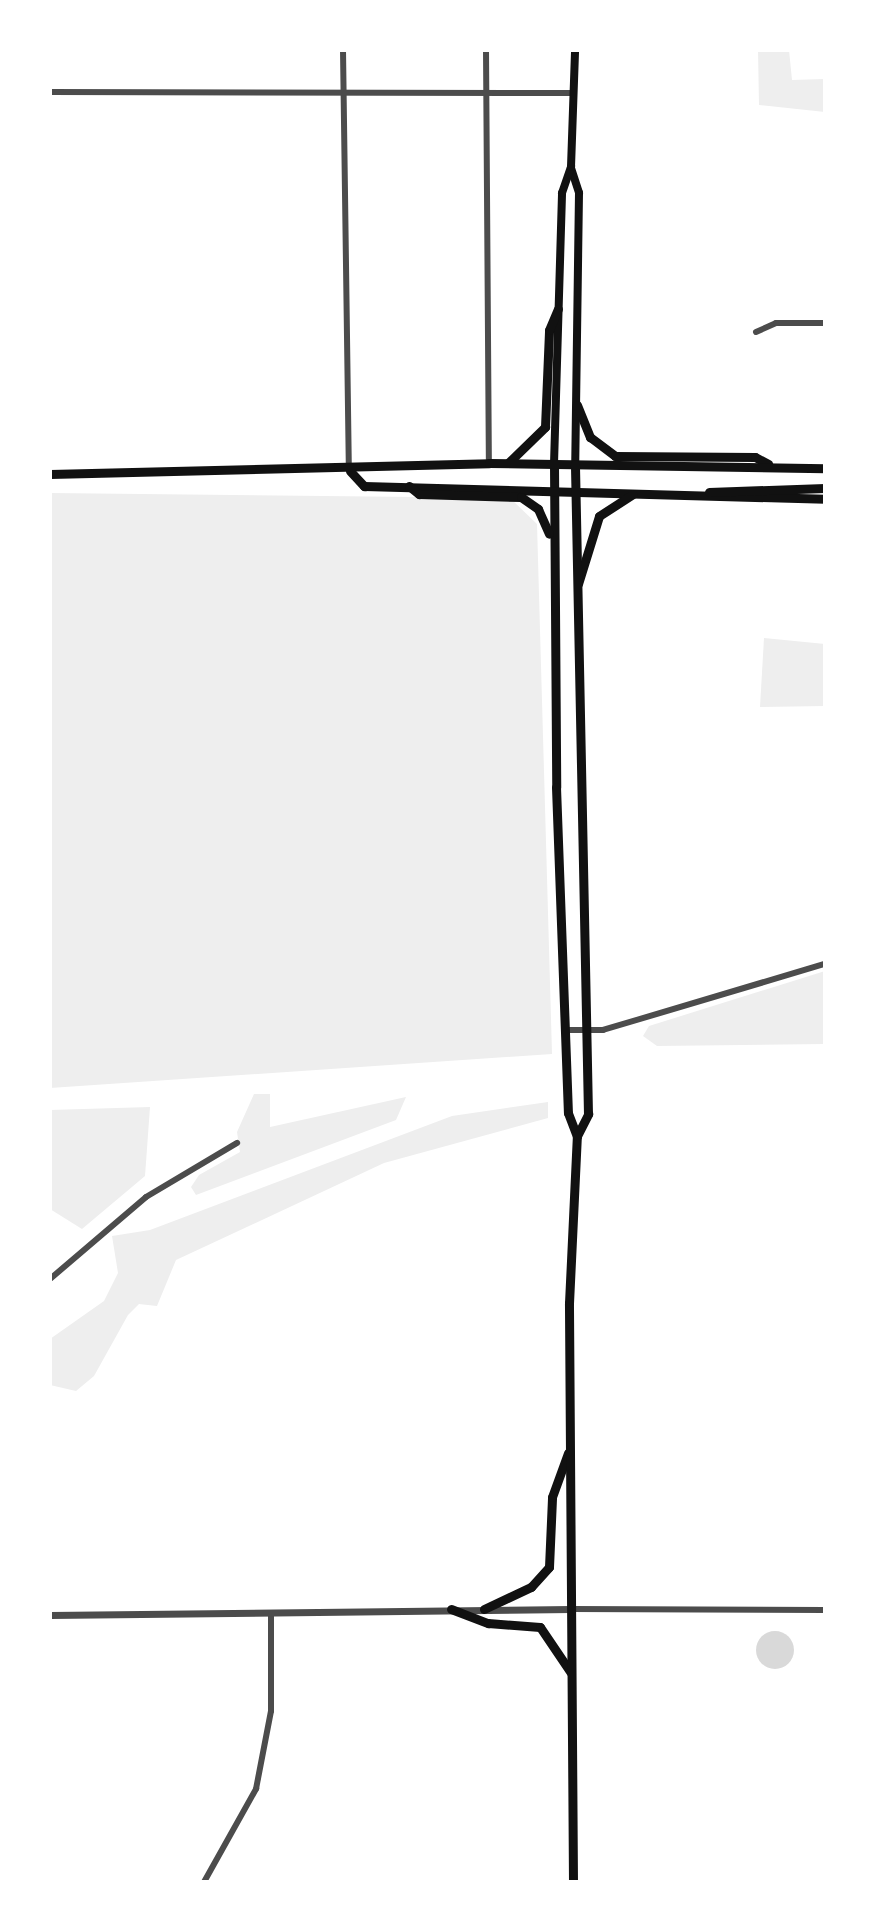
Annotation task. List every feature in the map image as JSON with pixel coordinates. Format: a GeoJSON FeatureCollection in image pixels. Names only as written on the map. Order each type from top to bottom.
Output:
{"type":"FeatureCollection","features":[{"type":"Feature","properties":{"kind":"main road"},"geometry":{"type":"LineString","coordinates":[[573,1882],[570,1446],[577,1136],[568,1113],[552,504],[562,193],[571,167],[575,50]]}},
{"type":"Feature","properties":{"kind":"main road"},"geometry":{"type":"LineString","coordinates":[[571,167],[579,193],[575,595],[588,1114],[577,1136]]}},
{"type":"Feature","properties":{"kind":"main road"},"geometry":{"type":"LineString","coordinates":[[508,463],[545,427],[549,330],[558,309]]}},
{"type":"Feature","properties":{"kind":"main road"},"geometry":{"type":"LineString","coordinates":[[577,405],[590,437],[615,456],[755,457],[771,466]]}},
{"type":"Feature","properties":{"kind":"main road"},"geometry":{"type":"LineString","coordinates":[[50,474],[350,471],[489,463],[825,468]]}},
{"type":"Feature","properties":{"kind":"main road"},"geometry":{"type":"LineString","coordinates":[[350,471],[364,486],[553,486],[638,493],[825,499]]}},
{"type":"Feature","properties":{"kind":"main road"},"geometry":{"type":"LineString","coordinates":[[409,486],[419,494],[521,497],[544,519],[552,544]]}},
{"type":"Feature","properties":{"kind":"main road"},"geometry":{"type":"LineString","coordinates":[[698,495],[825,488]]}},
{"type":"Feature","properties":{"kind":"main road"},"geometry":{"type":"LineString","coordinates":[[575,595],[599,516],[638,493]]}},
{"type":"Feature","properties":{"kind":"main road"},"geometry":{"type":"LineString","coordinates":[[484,1609],[531,1587],[549,1567],[552,1497],[570,1446]]}},
{"type":"Feature","properties":{"kind":"main road"},"geometry":{"type":"LineString","coordinates":[[451,1609],[488,1623],[540,1627],[572,1675]]}},
{"type":"Feature","properties":{"kind":"street"},"geometry":{"type":"LineString","coordinates":[[343,50],[350,471]]}},
{"type":"Feature","properties":{"kind":"street"},"geometry":{"type":"LineString","coordinates":[[486,50],[489,463]]}},
{"type":"Feature","properties":{"kind":"street"},"geometry":{"type":"LineString","coordinates":[[50,92],[573,93]]}},
{"type":"Feature","properties":{"kind":"street"},"geometry":{"type":"LineString","coordinates":[[756,332],[776,323],[825,323]]}},
{"type":"Feature","properties":{"kind":"street"},"geometry":{"type":"LineString","coordinates":[[567,1030],[587,1030],[825,964]]}},
{"type":"Feature","properties":{"kind":"street"},"geometry":{"type":"LineString","coordinates":[[50,1279],[146,1197],[237,1143]]}},
{"type":"Feature","properties":{"kind":"street"},"geometry":{"type":"LineString","coordinates":[[50,1615],[451,1609],[825,1610]]}},
{"type":"Feature","properties":{"kind":"street"},"geometry":{"type":"LineString","coordinates":[[204,1882],[256,1789],[271,1711],[271,1614]]}},
{"type":"Feature","properties":{"kind":"shaded area"},"geometry":{"type":"Polygon","coordinates":[[[758,50],[789,50],[792,80],[825,79],[825,112],[759,105],[758,50]]]}},
{"type":"Feature","properties":{"kind":"shaded area"},"geometry":{"type":"Polygon","coordinates":[[[50,493],[510,498],[537,524],[552,1054],[50,1088],[50,493]]]}},
{"type":"Feature","properties":{"kind":"shaded area"},"geometry":{"type":"Polygon","coordinates":[[[764,638],[825,644],[825,706],[760,707],[764,638]]]}},
{"type":"Feature","properties":{"kind":"shaded area"},"geometry":{"type":"Polygon","coordinates":[[[825,971],[825,1044],[657,1046],[643,1036],[649,1026],[825,971]]]}},
{"type":"Feature","properties":{"kind":"shaded area"},"geometry":{"type":"Polygon","coordinates":[[[254,1094],[270,1094],[270,1127],[406,1097],[396,1120],[196,1195],[191,1187],[199,1175],[240,1152],[237,1132],[254,1094]]]}},
{"type":"Feature","properties":{"kind":"shaded area"},"geometry":{"type":"Polygon","coordinates":[[[548,1102],[548,1118],[384,1163],[176,1260],[157,1306],[139,1304],[128,1315],[94,1376],[76,1391],[50,1385],[50,1339],[104,1301],[118,1273],[112,1236],[150,1230],[452,1116],[548,1102]]]}},
{"type":"Feature","properties":{"kind":"shaded area"},"geometry":{"type":"Polygon","coordinates":[[[150,1107],[145,1176],[82,1229],[50,1209],[50,1110],[150,1107]]]}},
{"type":"Feature","properties":{"kind":"shaded area"},"geometry":{"type":"Polygon","coordinates":[[[775,1631],[789,1636],[794,1650],[789,1664],[775,1669],[761,1664],[756,1650],[761,1636],[775,1631]]]}}]}
